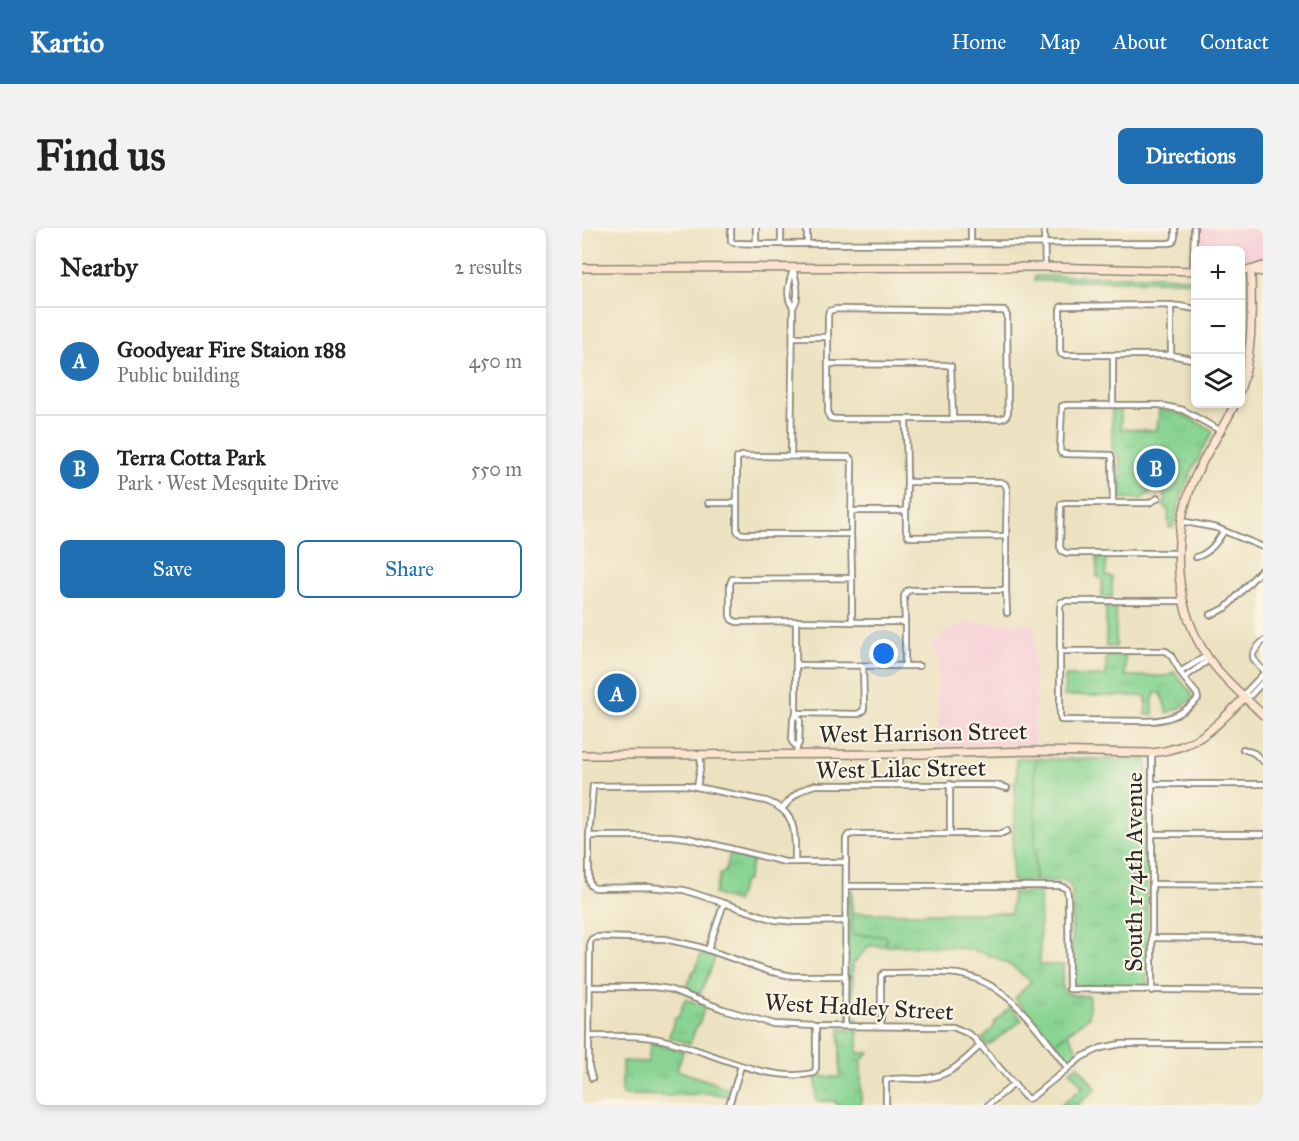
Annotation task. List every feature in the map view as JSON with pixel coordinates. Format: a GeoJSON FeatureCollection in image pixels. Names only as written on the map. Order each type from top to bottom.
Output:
{"type":"FeatureCollection","features":[{"type":"Feature","properties":{"kind":"street"},"geometry":{"type":"LineString","coordinates":[[730,228],[731,240],[734,243],[756,244],[1169,243],[1174,240],[1175,228]]}},
{"type":"Feature","properties":{"kind":"street"},"geometry":{"type":"LineString","coordinates":[[756,228],[756,244]]}},
{"type":"Feature","properties":{"kind":"street"},"geometry":{"type":"LineString","coordinates":[[781,228],[781,244]]}},
{"type":"Feature","properties":{"kind":"street"},"geometry":{"type":"LineString","coordinates":[[807,228],[807,243]]}},
{"type":"Feature","properties":{"kind":"street"},"geometry":{"type":"LineString","coordinates":[[971,228],[971,243]]}},
{"type":"Feature","properties":{"kind":"street"},"geometry":{"type":"LineString","coordinates":[[1044,228],[1045,267]]}},
{"type":"Feature","properties":{"kind":"street"},"geometry":{"type":"LineString","coordinates":[[1194,228],[1194,246]]}},
{"type":"Feature","properties":{"kind":"street"},"geometry":{"type":"LineString","coordinates":[[1251,270],[1263,266]]}},
{"type":"Feature","properties":{"kind":"street"},"geometry":{"type":"LineString","coordinates":[[582,268],[1045,267],[1191,271]]}},
{"type":"Feature","properties":{"kind":"street"},"geometry":{"type":"LineString","coordinates":[[791,456],[793,308],[797,303],[797,282],[793,268]]}},
{"type":"Feature","properties":{"kind":"street"},"geometry":{"type":"LineString","coordinates":[[1245,270],[1263,272]]}},
{"type":"Feature","properties":{"kind":"street"},"geometry":{"type":"LineString","coordinates":[[1245,365],[1251,344],[1251,270]]}},
{"type":"Feature","properties":{"kind":"street"},"geometry":{"type":"LineString","coordinates":[[1171,305],[1171,355]]}},
{"type":"Feature","properties":{"kind":"street"},"geometry":{"type":"LineString","coordinates":[[1191,308],[1171,305],[1061,307],[1060,350],[1064,355],[1171,355],[1191,359]]}},
{"type":"Feature","properties":{"kind":"street"},"geometry":{"type":"LineString","coordinates":[[836,309],[1005,311],[1007,315],[1008,412],[1006,417],[1000,419],[830,418],[828,414],[828,364],[828,316],[830,311],[836,309]]}},
{"type":"Feature","properties":{"kind":"street"},"geometry":{"type":"LineString","coordinates":[[793,337],[828,337]]}},
{"type":"Feature","properties":{"kind":"street"},"geometry":{"type":"LineString","coordinates":[[1113,355],[1113,405]]}},
{"type":"Feature","properties":{"kind":"street"},"geometry":{"type":"LineString","coordinates":[[828,364],[945,364],[951,366],[952,419]]}},
{"type":"Feature","properties":{"kind":"street"},"geometry":{"type":"LineString","coordinates":[[1113,503],[1111,455],[1061,453],[1062,406],[1160,405],[1183,410],[1221,431]]}},
{"type":"Feature","properties":{"kind":"street"},"geometry":{"type":"LineString","coordinates":[[1233,408],[1192,482],[1181,521],[1178,563],[1183,601],[1198,641],[1217,669],[1263,715]]}},
{"type":"Feature","properties":{"kind":"street"},"geometry":{"type":"LineString","coordinates":[[906,418],[906,530],[908,536],[1006,536]]}},
{"type":"Feature","properties":{"kind":"street"},"geometry":{"type":"LineString","coordinates":[[851,534],[739,533],[736,530],[737,458],[742,456],[849,457],[852,461],[852,621]]}},
{"type":"Feature","properties":{"kind":"street"},"geometry":{"type":"LineString","coordinates":[[907,482],[1000,482],[1005,484],[1007,489],[1007,613]]}},
{"type":"Feature","properties":{"kind":"street"},"geometry":{"type":"LineString","coordinates":[[1158,498],[1149,503],[1061,504],[1060,547],[1067,553],[1178,553]]}},
{"type":"Feature","properties":{"kind":"street"},"geometry":{"type":"LineString","coordinates":[[708,503],[736,503]]}},
{"type":"Feature","properties":{"kind":"street"},"geometry":{"type":"LineString","coordinates":[[852,511],[906,511]]}},
{"type":"Feature","properties":{"kind":"street"},"geometry":{"type":"LineString","coordinates":[[1181,521],[1224,531],[1263,547]]}},
{"type":"Feature","properties":{"kind":"street"},"geometry":{"type":"LineString","coordinates":[[1196,558],[1208,552],[1224,531]]}},
{"type":"Feature","properties":{"kind":"street"},"geometry":{"type":"LineString","coordinates":[[1210,615],[1226,608],[1263,568]]}},
{"type":"Feature","properties":{"kind":"street"},"geometry":{"type":"LineString","coordinates":[[852,578],[732,579],[730,616],[737,622],[905,621]]}},
{"type":"Feature","properties":{"kind":"street"},"geometry":{"type":"LineString","coordinates":[[905,666],[904,596],[907,591],[1006,590]]}},
{"type":"Feature","properties":{"kind":"street"},"geometry":{"type":"LineString","coordinates":[[1060,651],[1167,651],[1197,694],[1198,699],[1187,710],[1176,715],[1158,720],[1061,720],[1060,651],[1060,608],[1061,602],[1067,601],[1183,601]]}},
{"type":"Feature","properties":{"kind":"street"},"geometry":{"type":"LineString","coordinates":[[796,621],[796,714],[800,719],[799,743],[796,750]]}},
{"type":"Feature","properties":{"kind":"street"},"geometry":{"type":"LineString","coordinates":[[1263,641],[1252,656],[1263,672]]}},
{"type":"Feature","properties":{"kind":"street"},"geometry":{"type":"LineString","coordinates":[[1182,675],[1203,658],[1209,658]]}},
{"type":"Feature","properties":{"kind":"street"},"geometry":{"type":"LineString","coordinates":[[796,665],[919,666]]}},
{"type":"Feature","properties":{"kind":"street"},"geometry":{"type":"LineString","coordinates":[[796,714],[858,714],[863,711],[862,666]]}},
{"type":"Feature","properties":{"kind":"street","name":"West Harrison Street"},"geometry":{"type":"LineString","coordinates":[[1245,698],[1246,692],[1263,672]]}},
{"type":"Feature","properties":{"kind":"street","name":"West Harrison Street"},"geometry":{"type":"LineString","coordinates":[[582,754],[700,754],[796,750],[900,754],[1171,751],[1199,740],[1263,682]]}},
{"type":"Feature","properties":{"kind":"street"},"geometry":{"type":"LineString","coordinates":[[1243,749],[1254,753],[1263,761]]}},
{"type":"Feature","properties":{"kind":"street","name":"South 174th Avenue"},"geometry":{"type":"LineString","coordinates":[[1152,753],[1152,991]]}},
{"type":"Feature","properties":{"kind":"street"},"geometry":{"type":"LineString","coordinates":[[698,787],[700,754]]}},
{"type":"Feature","properties":{"kind":"street"},"geometry":{"type":"LineString","coordinates":[[900,754],[900,784]]}},
{"type":"Feature","properties":{"kind":"street"},"geometry":{"type":"LineString","coordinates":[[950,784],[950,834]]}},
{"type":"Feature","properties":{"kind":"street","name":"West Lilac Street"},"geometry":{"type":"LineString","coordinates":[[782,809],[798,792],[815,785],[950,784],[995,785],[1007,788]]}},
{"type":"Feature","properties":{"kind":"street"},"geometry":{"type":"LineString","coordinates":[[1152,784],[1263,784]]}},
{"type":"Feature","properties":{"kind":"street"},"geometry":{"type":"LineString","coordinates":[[795,862],[795,831],[791,819],[774,803],[687,785],[593,786],[589,836],[591,886],[595,888],[670,888],[695,893],[775,920],[846,921]]}},
{"type":"Feature","properties":{"kind":"street"},"geometry":{"type":"LineString","coordinates":[[845,1026],[846,839],[848,835],[1000,834],[1007,831]]}},
{"type":"Feature","properties":{"kind":"street"},"geometry":{"type":"LineString","coordinates":[[1152,834],[1263,834]]}},
{"type":"Feature","properties":{"kind":"street"},"geometry":{"type":"LineString","coordinates":[[589,836],[670,836],[785,862],[846,862]]}},
{"type":"Feature","properties":{"kind":"street"},"geometry":{"type":"LineString","coordinates":[[1152,884],[1263,885]]}},
{"type":"Feature","properties":{"kind":"street"},"geometry":{"type":"LineString","coordinates":[[846,886],[1060,886],[1067,889],[1069,989],[1263,991]]}},
{"type":"Feature","properties":{"kind":"street"},"geometry":{"type":"LineString","coordinates":[[708,950],[724,903]]}},
{"type":"Feature","properties":{"kind":"street"},"geometry":{"type":"LineString","coordinates":[[1152,938],[1263,939]]}},
{"type":"Feature","properties":{"kind":"street"},"geometry":{"type":"LineString","coordinates":[[592,1078],[589,1067],[591,987],[587,965],[592,939],[664,939],[708,950],[768,971],[792,976],[846,976]]}},
{"type":"Feature","properties":{"kind":"street"},"geometry":{"type":"LineString","coordinates":[[881,1026],[881,976],[884,973],[957,974],[995,987],[1017,1005],[1067,1067]]}},
{"type":"Feature","properties":{"kind":"street","name":"West Hadley Street"},"geometry":{"type":"LineString","coordinates":[[591,987],[669,989],[773,1024],[953,1027],[967,1032],[981,1045],[1028,1099],[1067,1067],[1101,1048],[1120,1044],[1263,1044]]}},
{"type":"Feature","properties":{"kind":"street"},"geometry":{"type":"LineString","coordinates":[[589,1036],[643,1036],[664,1040],[741,1066],[767,1073],[792,1075],[814,1073],[816,1026]]}},
{"type":"Feature","properties":{"kind":"street"},"geometry":{"type":"LineString","coordinates":[[886,1105],[886,1080],[932,1078],[943,1075],[981,1045]]}},
{"type":"Feature","properties":{"kind":"street"},"geometry":{"type":"LineString","coordinates":[[729,1105],[741,1066]]}},
{"type":"Feature","properties":{"kind":"street"},"geometry":{"type":"LineString","coordinates":[[988,1105],[1014,1084]]}},
{"type":"Feature","properties":{"kind":"shaded area"},"geometry":{"type":"Polygon","coordinates":[[[1199,228],[1263,228],[1263,262],[1245,263],[1245,246],[1199,246],[1199,228]]]}},
{"type":"Feature","properties":{"kind":"shaded area"},"geometry":{"type":"Polygon","coordinates":[[[972,623],[1035,623],[1035,745],[1032,745],[1033,747],[989,745],[952,747],[950,745],[949,747],[937,747],[938,662],[931,646],[947,631],[972,623]]]}},
{"type":"Feature","properties":{"kind":"green space"},"geometry":{"type":"Polygon","coordinates":[[[1035,276],[1164,276],[1191,279],[1191,282],[1035,281],[1035,276]]]}},
{"type":"Feature","properties":{"kind":"green space"},"geometry":{"type":"Polygon","coordinates":[[[1112,409],[1121,409],[1121,429],[1157,430],[1159,409],[1181,414],[1212,430],[1187,482],[1173,528],[1169,528],[1168,511],[1163,505],[1166,498],[1163,492],[1155,490],[1141,499],[1120,498],[1120,459],[1112,449],[1112,409]]]}},
{"type":"Feature","properties":{"kind":"green space"},"geometry":{"type":"Polygon","coordinates":[[[1097,557],[1106,558],[1106,576],[1112,577],[1112,597],[1102,597],[1102,579],[1097,577],[1097,557]]]}},
{"type":"Feature","properties":{"kind":"green space"},"geometry":{"type":"Polygon","coordinates":[[[1106,606],[1116,606],[1116,647],[1106,647],[1106,606]]]}},
{"type":"Feature","properties":{"kind":"green space"},"geometry":{"type":"Polygon","coordinates":[[[1106,656],[1125,656],[1125,676],[1167,676],[1174,672],[1192,694],[1192,699],[1182,707],[1167,713],[1161,693],[1155,693],[1153,715],[1146,715],[1145,696],[1064,696],[1065,676],[1106,676],[1106,656]]]}},
{"type":"Feature","properties":{"kind":"green space"},"geometry":{"type":"Polygon","coordinates":[[[1018,758],[1035,759],[1035,881],[1012,881],[1013,823],[1015,821],[1015,785],[1013,783],[1017,779],[1016,760],[1018,758]]]}},
{"type":"Feature","properties":{"kind":"green space"},"geometry":{"type":"Polygon","coordinates":[[[1035,759],[1146,759],[1147,761],[1147,985],[1145,987],[1074,986],[1072,982],[1072,889],[1065,881],[1035,881],[1035,759]]]}},
{"type":"Feature","properties":{"kind":"green space"},"geometry":{"type":"Polygon","coordinates":[[[730,853],[753,859],[747,881],[743,882],[736,902],[714,894],[721,873],[725,872],[730,853]]]}},
{"type":"Feature","properties":{"kind":"green space"},"geometry":{"type":"Polygon","coordinates":[[[852,890],[852,935],[886,936],[886,946],[869,946],[853,964],[852,1018],[858,1019],[858,1023],[852,1023],[848,1018],[848,893],[852,890]]]}},
{"type":"Feature","properties":{"kind":"green space"},"geometry":{"type":"Polygon","coordinates":[[[1012,892],[1040,892],[1040,965],[1063,965],[1064,991],[1072,995],[1089,996],[1089,1017],[1054,1043],[1015,998],[1031,982],[1015,968],[980,952],[963,948],[886,946],[886,936],[852,935],[851,913],[1011,913],[1012,892]]]}},
{"type":"Feature","properties":{"kind":"green space"},"geometry":{"type":"Polygon","coordinates":[[[701,953],[715,957],[700,995],[686,990],[701,953]]]}},
{"type":"Feature","properties":{"kind":"green space"},"geometry":{"type":"Polygon","coordinates":[[[685,999],[705,1006],[690,1044],[669,1037],[675,1017],[678,1018],[685,999]]]}},
{"type":"Feature","properties":{"kind":"green space"},"geometry":{"type":"Polygon","coordinates":[[[1011,1007],[1022,1020],[988,1046],[982,1039],[995,1026],[994,1023],[1011,1007]]]}},
{"type":"Feature","properties":{"kind":"green space"},"geometry":{"type":"Polygon","coordinates":[[[840,1029],[858,1030],[858,1053],[869,1053],[861,1061],[861,1105],[836,1105],[836,1101],[816,1101],[815,1079],[821,1075],[839,1077],[840,1075],[840,1029]]]}},
{"type":"Feature","properties":{"kind":"green space"},"geometry":{"type":"Polygon","coordinates":[[[1068,1033],[1080,1055],[1072,1060],[1066,1059],[1054,1043],[1068,1033]]]}},
{"type":"Feature","properties":{"kind":"green space"},"geometry":{"type":"Polygon","coordinates":[[[651,1042],[683,1051],[677,1070],[729,1088],[726,1096],[707,1093],[667,1096],[622,1095],[622,1061],[648,1062],[651,1042]]]}},
{"type":"Feature","properties":{"kind":"green space"},"geometry":{"type":"Polygon","coordinates":[[[1078,1065],[1096,1089],[1077,1105],[1061,1105],[1083,1087],[1070,1071],[1078,1065]]]}},
{"type":"Feature","properties":{"kind":"place","name":"Terra Cotta Park"},"geometry":{"type":"Point","coordinates":[1156,468]}},
{"type":"Feature","properties":{"kind":"place","name":"Goodyear Fire Staion 188"},"geometry":{"type":"Point","coordinates":[617,693]}}]}
